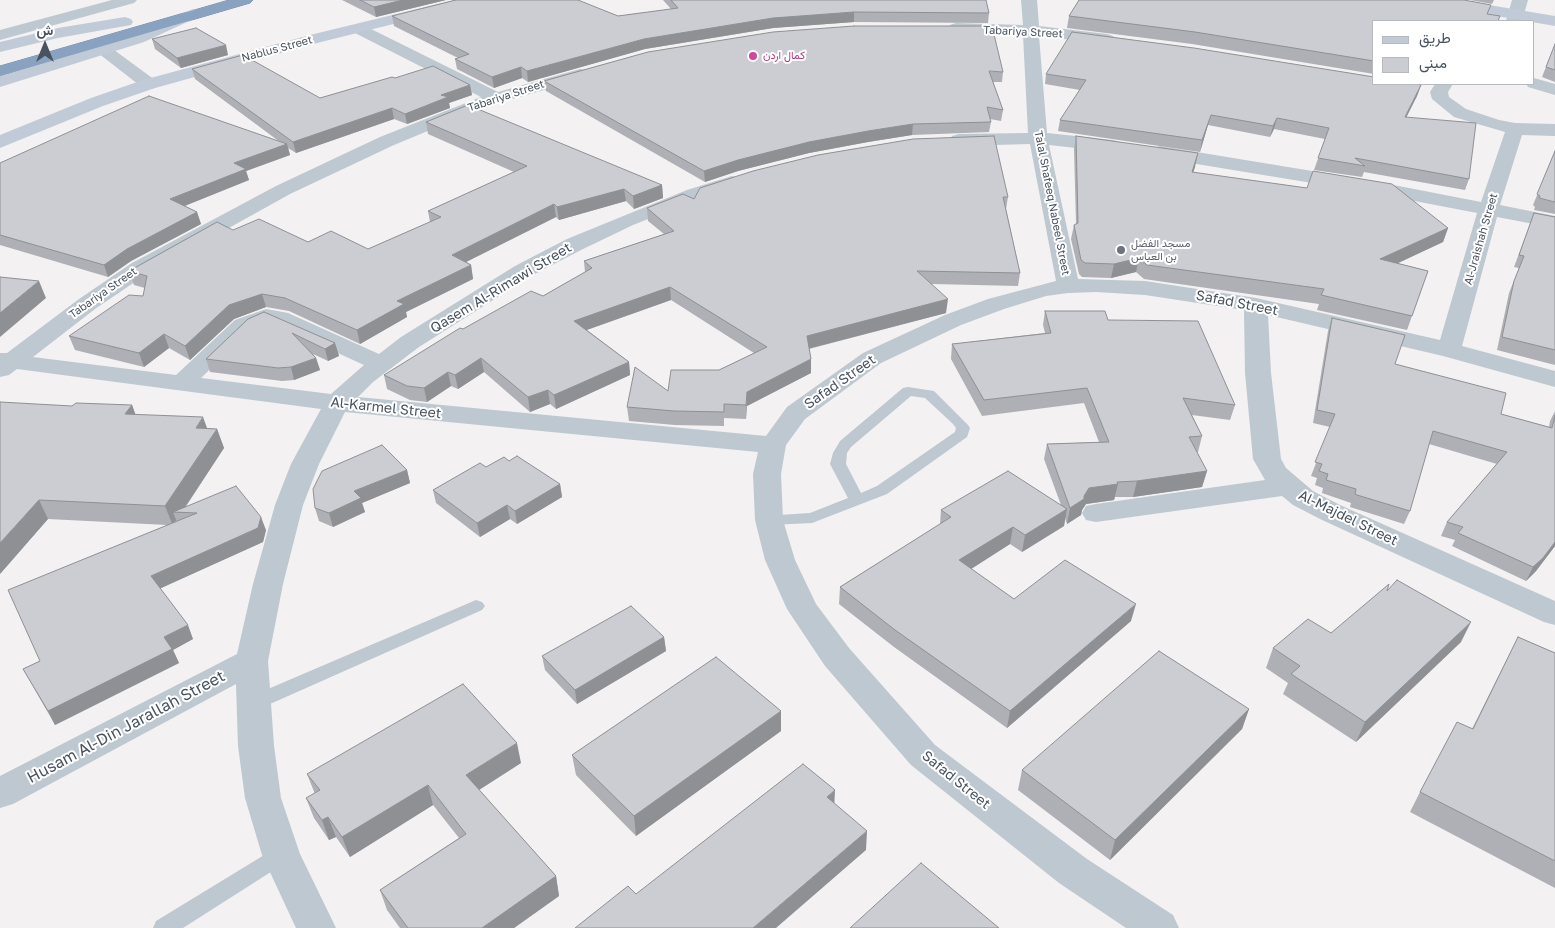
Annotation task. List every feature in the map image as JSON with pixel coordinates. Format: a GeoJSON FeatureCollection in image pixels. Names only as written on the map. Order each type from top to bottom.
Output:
{"type":"FeatureCollection","features":[{"type":"Feature","properties":{"kind":"highway"},"geometry":{"type":"LineString","coordinates":[[0,59],[202,0]]}},
{"type":"Feature","properties":{"kind":"highway"},"geometry":{"type":"LineString","coordinates":[[0,71],[245,0]]}},
{"type":"Feature","properties":{"kind":"street"},"geometry":{"type":"LineString","coordinates":[[0,35],[129,0]]}},
{"type":"Feature","properties":{"kind":"street","name":"Nablus Street"},"geometry":{"type":"LineString","coordinates":[[0,142],[97,102],[149,84],[357,28],[473,0]]}},
{"type":"Feature","properties":{"kind":"street","name":"Talal Shafeeq Nabeel Street"},"geometry":{"type":"LineString","coordinates":[[1029,0],[1038,138],[1068,286]]}},
{"type":"Feature","properties":{"kind":"street"},"geometry":{"type":"LineString","coordinates":[[1432,0],[1516,12],[1555,21]]}},
{"type":"Feature","properties":{"kind":"street"},"geometry":{"type":"LineString","coordinates":[[65,4],[78,13]]}},
{"type":"Feature","properties":{"kind":"street"},"geometry":{"type":"LineString","coordinates":[[0,82],[138,39],[193,14]]}},
{"type":"Feature","properties":{"kind":"street"},"geometry":{"type":"LineString","coordinates":[[0,48],[58,33],[125,22]]}},
{"type":"Feature","properties":{"kind":"street"},"geometry":{"type":"LineString","coordinates":[[357,28],[496,98]]}},
{"type":"Feature","properties":{"kind":"street","name":"Tabariya Street"},"geometry":{"type":"LineString","coordinates":[[939,28],[1031,30],[1124,42]]}},
{"type":"Feature","properties":{"kind":"street"},"geometry":{"type":"LineString","coordinates":[[104,50],[149,84]]}},
{"type":"Feature","properties":{"kind":"street","name":"Tabariya Street"},"geometry":{"type":"LineString","coordinates":[[4,364],[140,268],[283,190],[387,141],[496,98],[592,70]]}},
{"type":"Feature","properties":{"kind":"street"},"geometry":{"type":"LineString","coordinates":[[1535,83],[1555,90]]}},
{"type":"Feature","properties":{"kind":"street"},"geometry":{"type":"LineString","coordinates":[[1420,89],[1442,88],[1441,99],[1448,106],[1485,123],[1515,129],[1555,130]]}},
{"type":"Feature","properties":{"kind":"street","name":"Al-Jraishah Street"},"geometry":{"type":"LineString","coordinates":[[1449,350],[1489,208],[1515,129]]}},
{"type":"Feature","properties":{"kind":"street"},"geometry":{"type":"LineString","coordinates":[[939,141],[974,138],[1038,138],[1110,145],[1213,160],[1489,208],[1555,222]]}},
{"type":"Feature","properties":{"kind":"street","name":"Qasem Al-Rimawi Street"},"geometry":{"type":"LineString","coordinates":[[316,928],[281,855],[263,798],[256,746],[252,661],[268,584],[289,505],[304,464],[337,404],[364,377],[382,364],[450,316],[524,271],[575,244],[694,194],[754,175]]}},
{"type":"Feature","properties":{"kind":"street","name":"Safad Street"},"geometry":{"type":"LineString","coordinates":[[1159,928],[1073,871],[923,755],[837,657],[803,609],[780,560],[769,520],[766,474],[773,445],[796,413],[872,358],[953,320],[996,304],[1043,290],[1068,286],[1096,285],[1145,288],[1256,305],[1449,350],[1555,379]]}},
{"type":"Feature","properties":{"kind":"street","name":"Al-Majdel Street"},"geometry":{"type":"LineString","coordinates":[[1256,305],[1258,373],[1267,460],[1274,473],[1287,486],[1304,498],[1330,512],[1555,614]]}},
{"type":"Feature","properties":{"kind":"street"},"geometry":{"type":"LineString","coordinates":[[181,384],[225,340],[243,325],[266,316],[280,318],[382,364]]}},
{"type":"Feature","properties":{"kind":"street","name":"Al-Karmel Street"},"geometry":{"type":"LineString","coordinates":[[4,364],[337,404],[773,445]]}},
{"type":"Feature","properties":{"kind":"street"},"geometry":{"type":"LineString","coordinates":[[1096,513],[1287,486]]}},
{"type":"Feature","properties":{"kind":"street","name":"Husam Al-Din Jarallah Street"},"geometry":{"type":"LineString","coordinates":[[0,793],[252,661]]}},
{"type":"Feature","properties":{"kind":"lane"},"geometry":{"type":"LineString","coordinates":[[769,520],[812,518],[857,500],[882,490],[962,434],[963,428],[958,421],[929,394],[908,392],[845,444],[840,453],[838,464],[857,500]]}},
{"type":"Feature","properties":{"kind":"lane"},"geometry":{"type":"LineString","coordinates":[[254,702],[476,606]]}},
{"type":"Feature","properties":{"kind":"lane"},"geometry":{"type":"LineString","coordinates":[[164,928],[281,855]]}},
{"type":"Feature","properties":{"kind":"building"},"geometry":{"type":"Polygon","coordinates":[[[360,0],[403,0],[374,7],[360,0]]]}},
{"type":"Feature","properties":{"kind":"building"},"geometry":{"type":"Polygon","coordinates":[[[456,0],[578,0],[618,16],[678,8],[671,0],[986,0],[989,13],[854,12],[773,18],[644,39],[527,71],[521,67],[492,77],[455,59],[469,54],[392,16],[456,0]]]}},
{"type":"Feature","properties":{"kind":"building"},"geometry":{"type":"Polygon","coordinates":[[[1079,0],[1464,0],[1491,5],[1487,14],[1500,16],[1498,20],[1372,20],[1372,61],[1195,32],[1069,16],[1079,0]]]}},
{"type":"Feature","properties":{"kind":"building"},"geometry":{"type":"Polygon","coordinates":[[[854,26],[992,26],[1003,72],[989,71],[1003,110],[987,107],[991,122],[913,124],[868,131],[809,142],[738,160],[704,171],[544,81],[648,52],[773,32],[854,26]]]}},
{"type":"Feature","properties":{"kind":"building"},"geometry":{"type":"Polygon","coordinates":[[[196,28],[226,45],[177,58],[152,39],[196,28]]]}},
{"type":"Feature","properties":{"kind":"building"},"geometry":{"type":"Polygon","coordinates":[[[1072,32],[1194,48],[1372,77],[1372,85],[1421,85],[1405,117],[1476,123],[1469,179],[1355,158],[1365,166],[1318,158],[1329,128],[1277,118],[1273,126],[1211,115],[1202,140],[1060,120],[1086,80],[1046,74],[1072,32]]]}},
{"type":"Feature","properties":{"kind":"building"},"geometry":{"type":"Polygon","coordinates":[[[1555,44],[1555,70],[1546,67],[1555,44]]]}},
{"type":"Feature","properties":{"kind":"building"},"geometry":{"type":"Polygon","coordinates":[[[243,55],[320,98],[433,66],[470,85],[441,95],[448,97],[405,114],[392,108],[293,142],[192,69],[243,55]]]}},
{"type":"Feature","properties":{"kind":"building"},"geometry":{"type":"Polygon","coordinates":[[[149,96],[287,144],[234,163],[246,169],[170,199],[197,212],[127,249],[104,265],[0,235],[0,163],[149,96]]]}},
{"type":"Feature","properties":{"kind":"building"},"geometry":{"type":"Polygon","coordinates":[[[468,105],[662,185],[633,196],[624,189],[557,207],[554,204],[452,255],[471,265],[397,301],[404,304],[357,330],[285,298],[262,294],[229,305],[185,346],[164,334],[139,353],[69,336],[129,295],[143,296],[147,276],[129,271],[217,222],[233,230],[259,219],[308,242],[331,231],[368,249],[441,217],[428,211],[527,166],[426,122],[468,105]]]}},
{"type":"Feature","properties":{"kind":"building"},"geometry":{"type":"Polygon","coordinates":[[[994,136],[1008,197],[1003,197],[1020,273],[917,271],[948,299],[807,336],[811,359],[747,392],[746,405],[724,404],[724,412],[674,411],[627,407],[635,367],[668,391],[671,370],[719,370],[767,347],[670,287],[574,321],[629,362],[554,395],[548,390],[528,397],[481,358],[455,375],[448,372],[424,388],[407,386],[384,375],[460,328],[463,329],[531,291],[543,296],[592,268],[584,261],[674,231],[647,208],[683,194],[694,199],[700,188],[753,171],[818,155],[913,139],[994,136]]]}},
{"type":"Feature","properties":{"kind":"building"},"geometry":{"type":"Polygon","coordinates":[[[1076,136],[1198,153],[1192,172],[1307,188],[1313,171],[1392,184],[1448,228],[1380,259],[1428,271],[1412,316],[1321,295],[1324,289],[1147,265],[1139,258],[1114,264],[1085,263],[1081,260],[1074,225],[1078,223],[1076,136]]]}},
{"type":"Feature","properties":{"kind":"building"},"geometry":{"type":"Polygon","coordinates":[[[1555,151],[1555,202],[1539,198],[1540,196],[1537,194],[1555,151]]]}},
{"type":"Feature","properties":{"kind":"building"},"geometry":{"type":"Polygon","coordinates":[[[1534,213],[1555,217],[1555,350],[1502,337],[1514,281],[1524,256],[1519,255],[1534,213]]]}},
{"type":"Feature","properties":{"kind":"building"},"geometry":{"type":"Polygon","coordinates":[[[0,277],[39,281],[0,313],[0,277]]]}},
{"type":"Feature","properties":{"kind":"building"},"geometry":{"type":"Polygon","coordinates":[[[1045,311],[1105,311],[1108,320],[1198,321],[1235,405],[1183,398],[1202,436],[1189,437],[1207,471],[1117,482],[1118,484],[1089,488],[1084,499],[1070,508],[1047,444],[1109,442],[1087,388],[984,400],[952,344],[1051,333],[1045,311]]]}},
{"type":"Feature","properties":{"kind":"building"},"geometry":{"type":"Polygon","coordinates":[[[264,312],[335,343],[325,349],[292,333],[316,358],[291,367],[278,368],[206,359],[248,319],[264,312]]]}},
{"type":"Feature","properties":{"kind":"building"},"geometry":{"type":"Polygon","coordinates":[[[1332,318],[1405,335],[1395,364],[1506,393],[1501,414],[1552,428],[1555,415],[1555,542],[1543,558],[1533,567],[1458,533],[1463,527],[1447,522],[1507,452],[1433,431],[1410,511],[1357,495],[1355,494],[1356,489],[1326,480],[1328,474],[1319,471],[1322,464],[1315,462],[1335,414],[1317,410],[1332,318]]]}},
{"type":"Feature","properties":{"kind":"building"},"geometry":{"type":"Polygon","coordinates":[[[0,402],[72,406],[76,403],[132,405],[125,414],[203,417],[196,428],[217,429],[165,506],[39,500],[0,543],[0,402]]]}},
{"type":"Feature","properties":{"kind":"building"},"geometry":{"type":"Polygon","coordinates":[[[382,445],[407,470],[354,491],[361,498],[329,513],[315,508],[313,489],[322,471],[382,445]]]}},
{"type":"Feature","properties":{"kind":"building"},"geometry":{"type":"Polygon","coordinates":[[[517,456],[560,484],[515,511],[507,505],[477,523],[433,490],[480,463],[486,467],[504,457],[509,461],[517,456]]]}},
{"type":"Feature","properties":{"kind":"building"},"geometry":{"type":"Polygon","coordinates":[[[1008,471],[1067,509],[1025,535],[1013,527],[959,560],[1014,599],[1065,560],[1136,604],[1010,711],[895,630],[840,587],[951,517],[941,510],[1008,471]]]}},
{"type":"Feature","properties":{"kind":"building"},"geometry":{"type":"Polygon","coordinates":[[[236,486],[261,517],[258,528],[151,576],[188,625],[164,637],[172,649],[48,711],[23,669],[40,661],[8,590],[197,513],[173,512],[236,486]]]}},
{"type":"Feature","properties":{"kind":"building"},"geometry":{"type":"Polygon","coordinates":[[[1397,580],[1471,622],[1365,722],[1291,674],[1300,666],[1273,648],[1308,619],[1331,633],[1389,584],[1387,591],[1397,580]]]}},
{"type":"Feature","properties":{"kind":"building"},"geometry":{"type":"Polygon","coordinates":[[[631,606],[664,637],[575,690],[542,656],[631,606]]]}},
{"type":"Feature","properties":{"kind":"building"},"geometry":{"type":"Polygon","coordinates":[[[1518,637],[1555,653],[1555,861],[1420,792],[1457,722],[1473,729],[1518,637]]]}},
{"type":"Feature","properties":{"kind":"building"},"geometry":{"type":"Polygon","coordinates":[[[1159,651],[1249,709],[1115,840],[1022,770],[1159,651]]]}},
{"type":"Feature","properties":{"kind":"building"},"geometry":{"type":"Polygon","coordinates":[[[716,657],[781,711],[634,816],[572,755],[716,657]]]}},
{"type":"Feature","properties":{"kind":"building"},"geometry":{"type":"Polygon","coordinates":[[[463,684],[517,743],[466,775],[556,876],[482,928],[408,928],[380,890],[466,834],[428,785],[342,837],[328,817],[322,820],[306,798],[320,790],[307,774],[463,684]]]}},
{"type":"Feature","properties":{"kind":"building"},"geometry":{"type":"Polygon","coordinates":[[[803,764],[835,790],[827,797],[867,831],[753,928],[575,928],[628,886],[636,894],[803,764]]]}},
{"type":"Feature","properties":{"kind":"building"},"geometry":{"type":"Polygon","coordinates":[[[921,863],[999,928],[850,928],[921,863]]]}},
{"type":"Feature","properties":{"kind":"place","name":"كمال اردن"},"geometry":{"type":"Point","coordinates":[753,56]}},
{"type":"Feature","properties":{"kind":"place","name":"مسجد الفضل بن العباس"},"geometry":{"type":"Point","coordinates":[1121,250]}}]}
